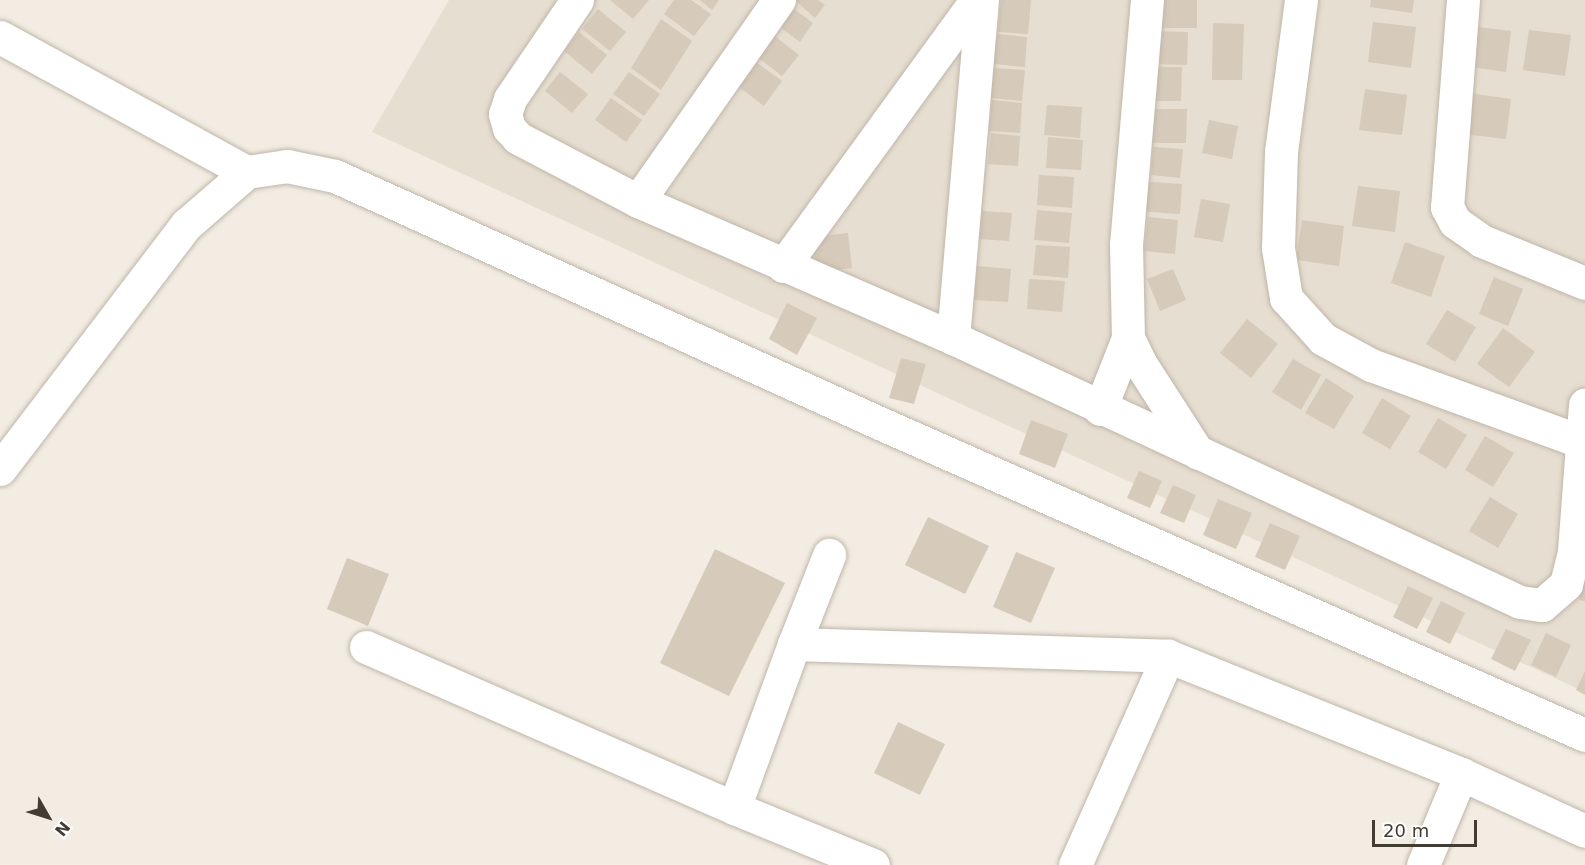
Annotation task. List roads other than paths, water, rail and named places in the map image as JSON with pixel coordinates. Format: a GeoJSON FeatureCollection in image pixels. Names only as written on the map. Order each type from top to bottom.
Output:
{"type":"FeatureCollection","features":[{"type":"Feature","properties":{"kind":"street"},"geometry":{"type":"LineString","coordinates":[[577,0],[510,99],[505,114],[509,128],[518,138],[638,201],[953,338],[1100,409],[1432,558],[1520,602],[1542,605],[1566,584],[1574,550],[1585,404]]}},
{"type":"Feature","properties":{"kind":"street"},"geometry":{"type":"LineString","coordinates":[[638,201],[779,0]]}},
{"type":"Feature","properties":{"kind":"street"},"geometry":{"type":"LineString","coordinates":[[783,266],[976,0]]}},
{"type":"Feature","properties":{"kind":"street"},"geometry":{"type":"LineString","coordinates":[[953,338],[982,0]]}},
{"type":"Feature","properties":{"kind":"street"},"geometry":{"type":"LineString","coordinates":[[1100,409],[1128,338],[1126,244],[1147,0]]}},
{"type":"Feature","properties":{"kind":"street"},"geometry":{"type":"LineString","coordinates":[[1301,0],[1281,152],[1278,248],[1286,298],[1323,339],[1371,365],[1582,442]]}},
{"type":"Feature","properties":{"kind":"street"},"geometry":{"type":"LineString","coordinates":[[1463,0],[1447,207],[1455,222],[1482,241],[1585,283]]}},
{"type":"Feature","properties":{"kind":"street"},"geometry":{"type":"LineString","coordinates":[[0,37],[247,172]]}},
{"type":"Feature","properties":{"kind":"street"},"geometry":{"type":"LineString","coordinates":[[0,469],[186,225],[247,172],[287,166],[335,176],[875,421],[1585,735]]}},
{"type":"Feature","properties":{"kind":"street"},"geometry":{"type":"LineString","coordinates":[[1128,338],[1140,363],[1198,453]]}},
{"type":"Feature","properties":{"kind":"street"},"geometry":{"type":"LineString","coordinates":[[734,808],[829,555]]}},
{"type":"Feature","properties":{"kind":"street"},"geometry":{"type":"LineString","coordinates":[[794,644],[1168,656],[1461,774],[1585,831]]}},
{"type":"Feature","properties":{"kind":"street"},"geometry":{"type":"LineString","coordinates":[[366,647],[734,808],[873,865]]}},
{"type":"Feature","properties":{"kind":"street"},"geometry":{"type":"LineString","coordinates":[[1075,865],[1168,656]]}},
{"type":"Feature","properties":{"kind":"street"},"geometry":{"type":"LineString","coordinates":[[1423,865],[1461,774]]}}]}
